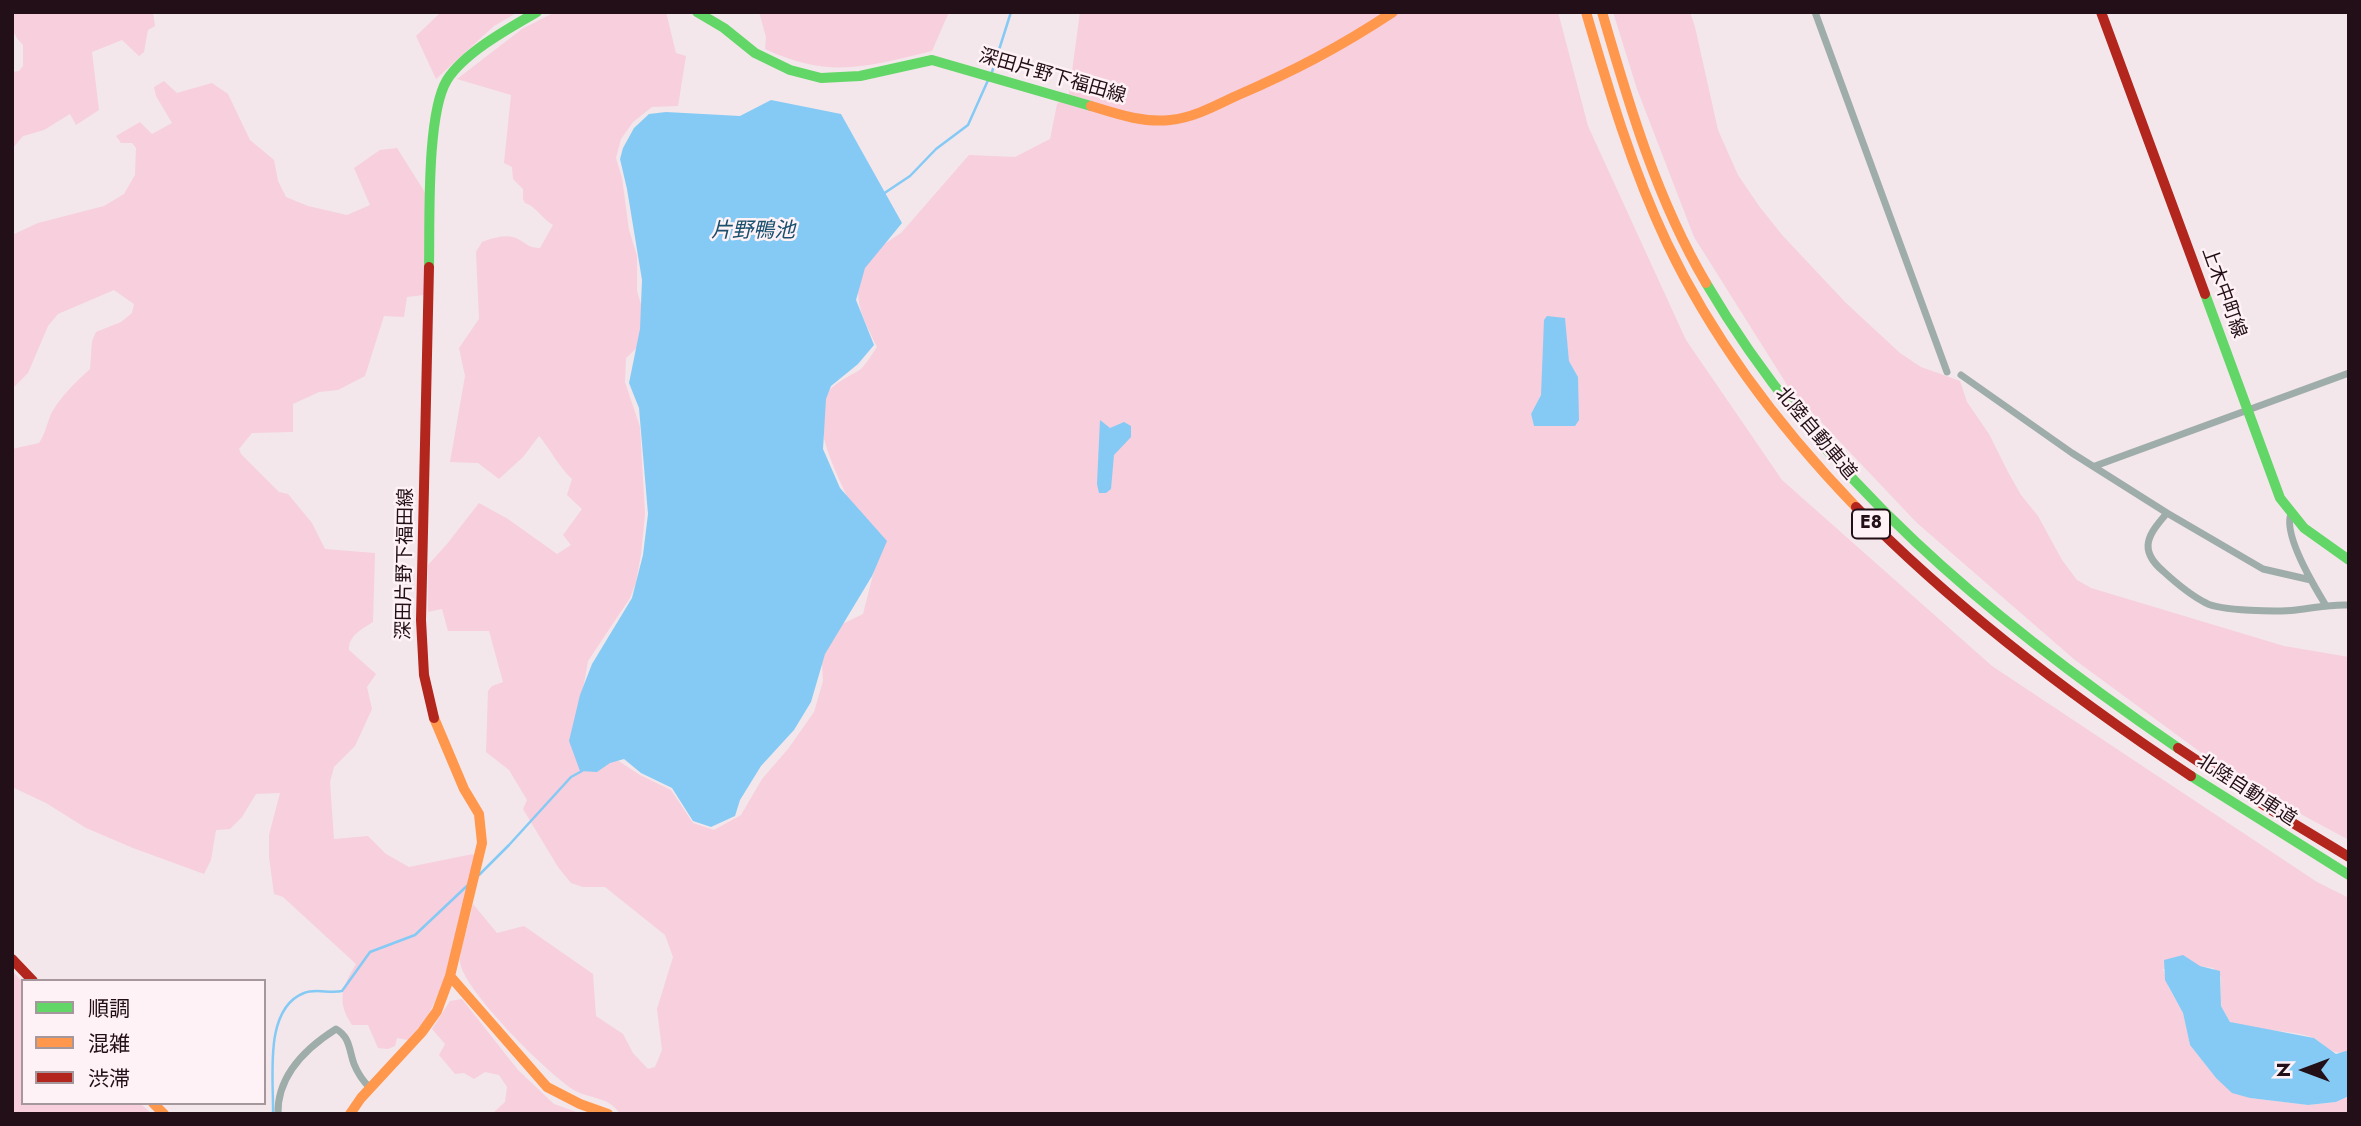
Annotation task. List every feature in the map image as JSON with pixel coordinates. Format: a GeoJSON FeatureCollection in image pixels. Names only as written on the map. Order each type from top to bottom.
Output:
{"type":"FeatureCollection","features":[{"type":"Feature","properties":{"kind":"main road","name":"深田片野下福田線"},"geometry":{"type":"LineString","coordinates":[[350,1114],[437,1011],[450,976],[482,843],[479,814],[464,789],[435,722],[424,675],[421,620],[431,179],[434,140],[447,82],[455,70],[537,12]]}},
{"type":"Feature","properties":{"kind":"main road","name":"深田片野下福田線"},"geometry":{"type":"LineString","coordinates":[[697,12],[724,28],[755,53],[790,70],[821,78],[860,76],[932,60],[1135,119],[1150,120],[1170,120],[1196,114],[1292,72],[1343,45],[1393,12]]}},
{"type":"Feature","properties":{"kind":"main road","name":"北陸自動車道"},"geometry":{"type":"LineString","coordinates":[[1586,12],[1621,132],[1639,181],[1684,276],[1741,370],[1808,457],[1880,533],[1926,576],[2074,695],[2212,791],[2349,875]]}},
{"type":"Feature","properties":{"kind":"main road","name":"北陸自動車道"},"geometry":{"type":"LineString","coordinates":[[1602,12],[1638,130],[1681,234],[1725,315],[1754,360],[1818,444],[1893,523],[1981,602],[2150,730],[2349,857]]}},
{"type":"Feature","properties":{"kind":"main road","name":"上木中町線"},"geometry":{"type":"LineString","coordinates":[[2101,12],[2280,498],[2304,528],[2349,561]]}},
{"type":"Feature","properties":{"kind":"main road"},"geometry":{"type":"LineString","coordinates":[[12,959],[31,979]]}},
{"type":"Feature","properties":{"kind":"main road"},"geometry":{"type":"LineString","coordinates":[[450,976],[547,1087],[580,1104],[608,1114]]}},
{"type":"Feature","properties":{"kind":"street"},"geometry":{"type":"LineString","coordinates":[[1815,12],[1947,372]]}},
{"type":"Feature","properties":{"kind":"street"},"geometry":{"type":"LineString","coordinates":[[2095,466],[2349,373]]}},
{"type":"Feature","properties":{"kind":"street"},"geometry":{"type":"LineString","coordinates":[[1961,375],[2032,426],[2167,513],[2263,569],[2311,580]]}},
{"type":"Feature","properties":{"kind":"street"},"geometry":{"type":"LineString","coordinates":[[2167,513],[2148,537],[2148,552],[2159,568],[2205,603],[2216,607],[2258,609],[2271,613],[2325,604],[2349,605]]}},
{"type":"Feature","properties":{"kind":"street"},"geometry":{"type":"LineString","coordinates":[[2291,514],[2288,520],[2294,541],[2325,604]]}},
{"type":"Feature","properties":{"kind":"street"},"geometry":{"type":"LineString","coordinates":[[278,1114],[278,1097],[303,1054],[336,1029],[345,1036],[354,1064],[370,1088]]}},
{"type":"Feature","properties":{"kind":"shaded area"},"geometry":{"type":"Polygon","coordinates":[[[13,12],[153,12],[155,26],[148,30],[144,52],[139,56],[122,40],[92,52],[99,110],[76,125],[70,114],[44,130],[23,136],[12,149],[12,72],[19,71],[23,66],[23,45],[13,30],[13,12]]]}},
{"type":"Feature","properties":{"kind":"shaded area"},"geometry":{"type":"Polygon","coordinates":[[[441,12],[518,12],[494,26],[436,79],[416,36],[441,12]]]}},
{"type":"Feature","properties":{"kind":"shaded area"},"geometry":{"type":"Polygon","coordinates":[[[555,12],[666,12],[676,53],[686,56],[678,106],[652,107],[633,122],[621,139],[616,158],[622,178],[629,230],[637,256],[637,291],[644,314],[644,341],[626,358],[625,382],[640,427],[645,514],[636,582],[630,598],[588,661],[577,722],[611,756],[640,775],[671,790],[693,823],[714,830],[741,815],[762,779],[788,749],[814,712],[823,681],[821,647],[828,631],[863,614],[878,555],[848,498],[828,451],[822,428],[821,409],[826,394],[861,369],[877,347],[862,314],[858,295],[863,258],[901,233],[969,155],[1015,157],[1050,139],[1057,104],[1069,94],[1080,12],[1558,12],[1588,126],[1686,340],[1782,480],[1992,666],[2317,882],[2349,898],[2349,1050],[2337,1052],[2311,1037],[2250,1028],[2230,1022],[2221,1006],[2221,977],[2213,968],[2200,966],[2163,969],[2169,988],[2183,1013],[2190,1045],[2216,1078],[2250,1098],[2308,1105],[2336,1102],[2349,1096],[2349,1114],[620,1114],[605,1101],[574,1090],[546,1068],[509,1031],[465,975],[460,957],[473,904],[497,933],[524,926],[593,974],[596,1016],[623,1034],[633,1053],[648,1069],[655,1067],[662,1050],[657,1009],[673,957],[665,935],[605,887],[583,887],[571,883],[558,867],[523,809],[527,800],[509,770],[486,752],[488,691],[492,686],[503,682],[489,631],[448,631],[442,609],[428,612],[428,565],[479,503],[508,519],[557,554],[571,545],[563,535],[582,509],[567,495],[572,479],[539,436],[523,457],[499,479],[478,463],[450,462],[465,376],[459,348],[479,319],[476,252],[482,242],[505,236],[540,248],[553,225],[525,203],[523,189],[513,179],[512,167],[504,163],[511,95],[457,79],[522,29],[555,12]],[[1564,318],[1541,395],[1531,414],[1534,426],[1563,426],[1577,396],[1578,377],[1569,361],[1564,318]]]}},
{"type":"Feature","properties":{"kind":"shaded area"},"geometry":{"type":"Polygon","coordinates":[[[759,12],[949,12],[932,51],[887,62],[829,67],[809,64],[765,49],[766,37],[759,12]]]}},
{"type":"Feature","properties":{"kind":"shaded area"},"geometry":{"type":"Polygon","coordinates":[[[1613,12],[1690,12],[1718,130],[1738,175],[1759,206],[1783,236],[1846,303],[1900,353],[1921,367],[1960,381],[1967,402],[1989,434],[2021,495],[2038,516],[2062,560],[2077,580],[2091,588],[2284,646],[2349,657],[2349,840],[2241,782],[2075,660],[1917,523],[1789,388],[1694,237],[1637,89],[1613,12]]]}},
{"type":"Feature","properties":{"kind":"shaded area"},"geometry":{"type":"Polygon","coordinates":[[[164,81],[177,93],[212,83],[228,94],[250,140],[274,160],[278,181],[286,197],[308,206],[347,215],[370,205],[354,168],[380,150],[397,148],[426,194],[424,295],[407,297],[404,317],[384,316],[365,376],[338,390],[319,392],[293,404],[293,432],[252,433],[239,449],[279,492],[288,494],[312,523],[325,549],[375,553],[373,622],[360,630],[349,645],[349,650],[376,674],[367,687],[372,709],[355,746],[334,767],[330,782],[334,839],[368,836],[386,854],[409,867],[473,854],[475,857],[456,941],[435,1001],[424,1022],[408,1040],[397,1038],[395,1046],[388,1049],[378,1048],[368,1025],[352,1025],[344,1009],[344,987],[356,964],[283,897],[274,894],[269,835],[280,793],[256,794],[242,817],[230,829],[216,830],[211,860],[204,874],[86,828],[46,803],[12,787],[12,449],[39,443],[56,406],[90,369],[92,341],[96,332],[121,322],[132,313],[134,304],[114,290],[58,314],[48,326],[28,373],[12,389],[12,235],[38,223],[104,206],[124,194],[135,175],[136,148],[132,143],[121,143],[116,136],[140,122],[152,134],[172,123],[156,96],[154,87],[164,81]]]}},
{"type":"Feature","properties":{"kind":"shaded area"},"geometry":{"type":"Polygon","coordinates":[[[12,971],[21,980],[21,1105],[142,1105],[152,1114],[12,1114],[12,971]]]}},
{"type":"Feature","properties":{"kind":"shaded area"},"geometry":{"type":"Polygon","coordinates":[[[462,999],[518,1070],[554,1104],[582,1114],[492,1114],[505,1102],[507,1087],[499,1075],[485,1072],[474,1079],[464,1073],[455,1074],[439,1055],[445,1044],[432,1029],[450,1001],[462,999]]]}},
{"type":"Feature","properties":{"kind":"water","name":"片野鴨池"},"geometry":{"type":"Polygon","coordinates":[[[771,100],[841,114],[902,223],[865,268],[856,300],[874,345],[858,364],[831,386],[826,399],[823,449],[840,488],[887,541],[872,576],[825,654],[811,702],[794,730],[761,766],[740,800],[735,816],[711,827],[693,821],[672,788],[641,773],[624,759],[610,763],[597,772],[580,771],[569,741],[580,695],[592,664],[632,598],[643,555],[648,514],[639,408],[629,383],[640,329],[642,280],[620,159],[623,148],[634,128],[649,114],[666,112],[740,116],[771,100]]]}},
{"type":"Feature","properties":{"kind":"water"},"geometry":{"type":"Polygon","coordinates":[[[1547,316],[1565,318],[1569,361],[1578,377],[1579,420],[1575,426],[1534,426],[1531,414],[1541,395],[1544,320],[1547,316]]]}},
{"type":"Feature","properties":{"kind":"water"},"geometry":{"type":"Polygon","coordinates":[[[1100,420],[1110,428],[1124,422],[1131,426],[1131,437],[1114,455],[1111,489],[1106,493],[1099,493],[1097,484],[1100,420]]]}},
{"type":"Feature","properties":{"kind":"water"},"geometry":{"type":"Polygon","coordinates":[[[2183,955],[2200,966],[2220,971],[2221,1006],[2230,1022],[2314,1038],[2336,1054],[2349,1050],[2349,1096],[2336,1102],[2308,1105],[2250,1098],[2232,1093],[2216,1078],[2190,1045],[2183,1013],[2165,980],[2164,960],[2183,955]]]}},
{"type":"Feature","properties":{"kind":"waterway"},"geometry":{"type":"LineString","coordinates":[[992,72],[1011,12]]}},
{"type":"Feature","properties":{"kind":"waterway"},"geometry":{"type":"LineString","coordinates":[[883,194],[910,176],[936,149],[968,125],[989,78]]}},
{"type":"Feature","properties":{"kind":"waterway"},"geometry":{"type":"LineString","coordinates":[[479,875],[571,777],[582,771]]}},
{"type":"Feature","properties":{"kind":"waterway"},"geometry":{"type":"LineString","coordinates":[[273,1114],[272,1065],[276,1029],[291,1001],[309,992],[342,991],[370,952],[415,935],[469,884]]}},
{"type":"Feature","properties":{"kind":"traffic: fast"},"geometry":{"type":"LineString","coordinates":[[429,267],[432,143],[440,96],[447,80],[464,60],[501,33],[537,12]]}},
{"type":"Feature","properties":{"kind":"traffic: fast"},"geometry":{"type":"LineString","coordinates":[[697,12],[724,28],[755,53],[790,70],[821,78],[860,76],[932,60],[1091,106]]}},
{"type":"Feature","properties":{"kind":"traffic: fast"},"geometry":{"type":"LineString","coordinates":[[1706,283],[1752,355],[1802,421],[1857,483],[1915,542],[1977,597],[2042,649],[2178,748]]}},
{"type":"Feature","properties":{"kind":"traffic: fast"},"geometry":{"type":"LineString","coordinates":[[2205,294],[2280,498],[2304,528],[2349,560]]}},
{"type":"Feature","properties":{"kind":"traffic: fast"},"geometry":{"type":"LineString","coordinates":[[2191,776],[2349,875]]}},
{"type":"Feature","properties":{"kind":"traffic: slow"},"geometry":{"type":"LineString","coordinates":[[1091,106],[1150,120],[1187,117],[1297,68],[1393,12]]}},
{"type":"Feature","properties":{"kind":"traffic: slow"},"geometry":{"type":"LineString","coordinates":[[1586,12],[1632,158],[1654,215],[1686,280],[1751,383],[1801,447],[1856,507]]}},
{"type":"Feature","properties":{"kind":"traffic: slow"},"geometry":{"type":"LineString","coordinates":[[1602,12],[1634,117],[1659,185],[1706,283]]}},
{"type":"Feature","properties":{"kind":"traffic: slow"},"geometry":{"type":"LineString","coordinates":[[350,1114],[437,1011],[450,976],[482,843],[479,814],[464,789],[434,718]]}},
{"type":"Feature","properties":{"kind":"traffic: slow"},"geometry":{"type":"LineString","coordinates":[[450,976],[547,1087],[580,1104],[608,1114]]}},
{"type":"Feature","properties":{"kind":"traffic: slow"},"geometry":{"type":"LineString","coordinates":[[155,1105],[164,1114]]}},
{"type":"Feature","properties":{"kind":"traffic: jam"},"geometry":{"type":"LineString","coordinates":[[2101,12],[2205,294]]}},
{"type":"Feature","properties":{"kind":"traffic: jam"},"geometry":{"type":"LineString","coordinates":[[429,267],[421,620],[424,675],[434,718]]}},
{"type":"Feature","properties":{"kind":"traffic: jam"},"geometry":{"type":"LineString","coordinates":[[1856,507],[1934,581],[2016,650],[2191,776]]}},
{"type":"Feature","properties":{"kind":"traffic: jam"},"geometry":{"type":"LineString","coordinates":[[2178,748],[2349,857]]}},
{"type":"Feature","properties":{"kind":"traffic: jam"},"geometry":{"type":"LineString","coordinates":[[12,959],[31,979]]}}]}
